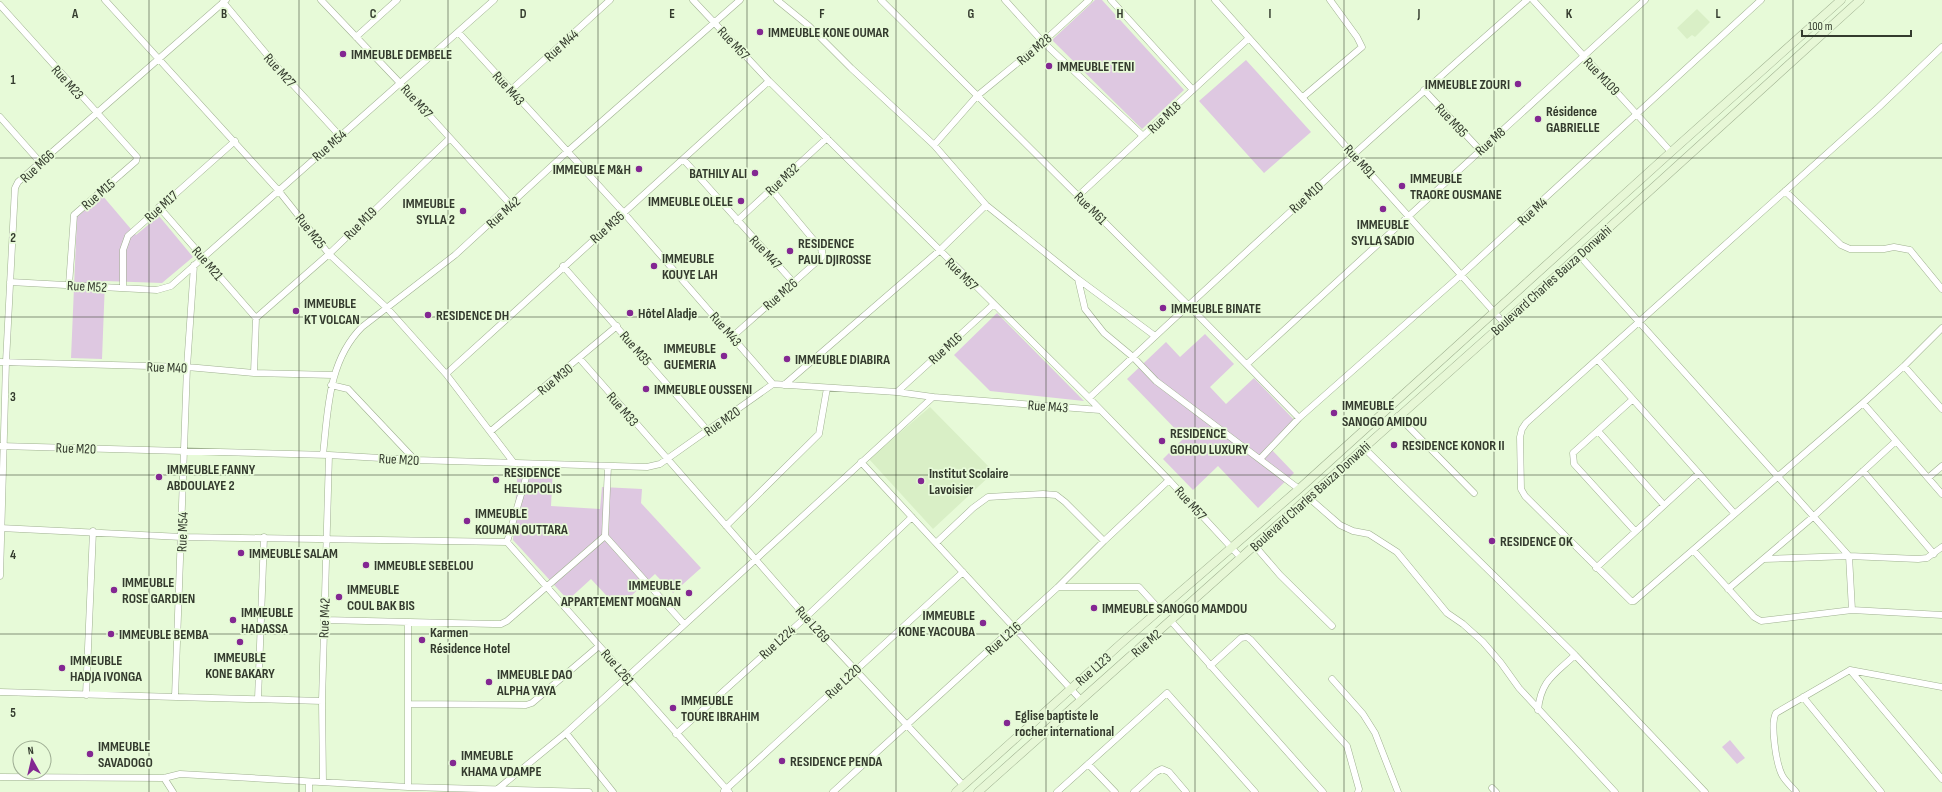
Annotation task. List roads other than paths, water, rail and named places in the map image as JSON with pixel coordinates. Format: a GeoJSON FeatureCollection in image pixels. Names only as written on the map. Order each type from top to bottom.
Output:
{"type":"FeatureCollection","features":[{"type":"Feature","properties":{"kind":"main road","name":"Boulevard Charles Bauza Donwahi"},"geometry":{"type":"LineString","coordinates":[[1231,548],[1299,490],[1494,311],[1841,0]]}},
{"type":"Feature","properties":{"kind":"main road","name":"Boulevard Charles Bauza Donwahi"},"geometry":{"type":"LineString","coordinates":[[1241,558],[1398,416],[1504,323],[1860,0]]}},
{"type":"Feature","properties":{"kind":"main road","name":"Rue L123"},"geometry":{"type":"LineString","coordinates":[[956,792],[1070,688],[1231,548]]}},
{"type":"Feature","properties":{"kind":"main road","name":"Rue M2"},"geometry":{"type":"LineString","coordinates":[[978,792],[1241,558]]}},
{"type":"Feature","properties":{"kind":"street","name":"Rue M25"},"geometry":{"type":"LineString","coordinates":[[105,0],[235,141],[278,190],[329,254],[387,308],[446,374],[514,463]]}},
{"type":"Feature","properties":{"kind":"street","name":"Rue M37"},"geometry":{"type":"LineString","coordinates":[[321,0],[400,83],[511,205]]}},
{"type":"Feature","properties":{"kind":"street"},"geometry":{"type":"LineString","coordinates":[[356,37],[397,0]]}},
{"type":"Feature","properties":{"kind":"street","name":"Rue M54"},"geometry":{"type":"LineString","coordinates":[[164,289],[171,286],[494,0]]}},
{"type":"Feature","properties":{"kind":"street","name":"Rue M44"},"geometry":{"type":"LineString","coordinates":[[511,90],[610,0]]}},
{"type":"Feature","properties":{"kind":"street","name":"Rue M57"},"geometry":{"type":"LineString","coordinates":[[693,0],[769,81],[1170,480],[1241,558]]}},
{"type":"Feature","properties":{"kind":"street","name":"Rue M42"},"geometry":{"type":"LineString","coordinates":[[323,782],[322,701],[327,540],[326,455],[333,375],[354,335],[455,255],[567,152],[740,0]]}},
{"type":"Feature","properties":{"kind":"street"},"geometry":{"type":"LineString","coordinates":[[777,0],[809,26],[851,68],[934,145],[986,204],[1078,279],[1155,336]]}},
{"type":"Feature","properties":{"kind":"street","name":"Rue M61"},"geometry":{"type":"LineString","coordinates":[[881,0],[1188,305],[1299,418]]}},
{"type":"Feature","properties":{"kind":"street"},"geometry":{"type":"LineString","coordinates":[[1005,0],[1043,42],[1143,136]]}},
{"type":"Feature","properties":{"kind":"street","name":"Rue M28"},"geometry":{"type":"LineString","coordinates":[[934,145],[977,96],[1043,42],[1089,0]]}},
{"type":"Feature","properties":{"kind":"street"},"geometry":{"type":"LineString","coordinates":[[1111,0],[1192,90]]}},
{"type":"Feature","properties":{"kind":"street","name":"Rue M91"},"geometry":{"type":"LineString","coordinates":[[1215,0],[1504,323]]}},
{"type":"Feature","properties":{"kind":"street"},"geometry":{"type":"LineString","coordinates":[[1303,97],[1362,47],[1357,37],[1330,0]]}},
{"type":"Feature","properties":{"kind":"street","name":"Rue M10"},"geometry":{"type":"LineString","coordinates":[[1089,398],[1188,305],[1424,90],[1527,0]]}},
{"type":"Feature","properties":{"kind":"street","name":"Rue M109"},"geometry":{"type":"LineString","coordinates":[[1533,0],[1671,152]]}},
{"type":"Feature","properties":{"kind":"street","name":"Rue M8"},"geometry":{"type":"LineString","coordinates":[[1247,364],[1645,0]]}},
{"type":"Feature","properties":{"kind":"street","name":"Rue M4"},"geometry":{"type":"LineString","coordinates":[[1260,459],[1299,418],[1461,275],[1638,115],[1761,0]]}},
{"type":"Feature","properties":{"kind":"street","name":"Rue M66"},"geometry":{"type":"LineString","coordinates":[[0,576],[3,362],[10,282],[15,188],[18,182],[40,162],[224,1]]}},
{"type":"Feature","properties":{"kind":"street","name":"Rue M27"},"geometry":{"type":"LineString","coordinates":[[224,1],[284,75],[340,136]]}},
{"type":"Feature","properties":{"kind":"street","name":"Rue M23"},"geometry":{"type":"LineString","coordinates":[[0,5],[137,157]]}},
{"type":"Feature","properties":{"kind":"street","name":"Rue M43"},"geometry":{"type":"LineString","coordinates":[[458,32],[623,212],[733,336],[773,384],[897,392],[933,397],[1100,410]]}},
{"type":"Feature","properties":{"kind":"street","name":"Rue M18"},"geometry":{"type":"LineString","coordinates":[[1078,196],[1250,38]]}},
{"type":"Feature","properties":{"kind":"street"},"geometry":{"type":"LineString","coordinates":[[1942,47],[1878,107],[1598,360],[1526,423],[1522,429],[1520,437],[1521,489],[1525,496],[1596,568],[1631,601],[1634,601],[1863,403],[1904,366],[1942,328]]}},
{"type":"Feature","properties":{"kind":"street","name":"Rue M36"},"geometry":{"type":"LineString","coordinates":[[446,374],[563,266],[769,81]]}},
{"type":"Feature","properties":{"kind":"street","name":"Rue M95"},"geometry":{"type":"LineString","coordinates":[[1424,90],[1480,150]]}},
{"type":"Feature","properties":{"kind":"street"},"geometry":{"type":"LineString","coordinates":[[0,117],[40,162]]}},
{"type":"Feature","properties":{"kind":"street","name":"Rue M19"},"geometry":{"type":"LineString","coordinates":[[256,318],[329,254],[450,138]]}},
{"type":"Feature","properties":{"kind":"street","name":"Rue M32"},"geometry":{"type":"LineString","coordinates":[[737,221],[827,138]]}},
{"type":"Feature","properties":{"kind":"street","name":"Rue M17"},"geometry":{"type":"LineString","coordinates":[[123,288],[124,242],[128,236],[235,141]]}},
{"type":"Feature","properties":{"kind":"street","name":"Rue M15"},"geometry":{"type":"LineString","coordinates":[[69,285],[74,215],[136,161],[137,157]]}},
{"type":"Feature","properties":{"kind":"street","name":"Rue M47"},"geometry":{"type":"LineString","coordinates":[[683,159],[794,283]]}},
{"type":"Feature","properties":{"kind":"street","name":"Rue M26"},"geometry":{"type":"LineString","coordinates":[[733,336],[822,257],[822,250],[771,189]]}},
{"type":"Feature","properties":{"kind":"street"},"geometry":{"type":"LineString","coordinates":[[1785,191],[1841,246],[1850,249],[1879,249],[1894,247],[1910,250],[1942,289]]}},
{"type":"Feature","properties":{"kind":"street"},"geometry":{"type":"LineString","coordinates":[[784,385],[939,251],[986,204]]}},
{"type":"Feature","properties":{"kind":"street","name":"Rue M21"},"geometry":{"type":"LineString","coordinates":[[159,207],[256,318]]}},
{"type":"Feature","properties":{"kind":"street"},"geometry":{"type":"LineString","coordinates":[[1579,255],[1849,556],[1852,610]]}},
{"type":"Feature","properties":{"kind":"street","name":"Rue M54"},"geometry":{"type":"LineString","coordinates":[[175,697],[187,367],[194,265]]}},
{"type":"Feature","properties":{"kind":"street","name":"Rue M35"},"geometry":{"type":"LineString","coordinates":[[563,266],[708,431]]}},
{"type":"Feature","properties":{"kind":"street"},"geometry":{"type":"LineString","coordinates":[[1078,279],[1085,309],[1104,333],[1133,357],[1156,381],[1299,490]]}},
{"type":"Feature","properties":{"kind":"street","name":"Rue M52"},"geometry":{"type":"LineString","coordinates":[[10,282],[164,289]]}},
{"type":"Feature","properties":{"kind":"street","name":"Rue M16"},"geometry":{"type":"LineString","coordinates":[[897,392],[993,305]]}},
{"type":"Feature","properties":{"kind":"street"},"geometry":{"type":"LineString","coordinates":[[254,373],[256,318]]}},
{"type":"Feature","properties":{"kind":"street","name":"Rue M30"},"geometry":{"type":"LineString","coordinates":[[491,431],[580,359],[617,326]]}},
{"type":"Feature","properties":{"kind":"street","name":"Rue M33"},"geometry":{"type":"LineString","coordinates":[[580,359],[667,459]]}},
{"type":"Feature","properties":{"kind":"street"},"geometry":{"type":"LineString","coordinates":[[1598,360],[1734,513]]}},
{"type":"Feature","properties":{"kind":"street","name":"Rue M40"},"geometry":{"type":"LineString","coordinates":[[3,362],[187,367],[254,373],[333,375]]}},
{"type":"Feature","properties":{"kind":"street"},"geometry":{"type":"LineString","coordinates":[[1904,366],[1942,409]]}},
{"type":"Feature","properties":{"kind":"street","name":"Rue M20"},"geometry":{"type":"LineString","coordinates":[[2,446],[326,455],[415,460],[647,467],[655,466],[667,459],[773,384]]}},
{"type":"Feature","properties":{"kind":"street"},"geometry":{"type":"LineString","coordinates":[[331,385],[348,389],[415,460]]}},
{"type":"Feature","properties":{"kind":"street"},"geometry":{"type":"LineString","coordinates":[[726,526],[819,434],[827,388]]}},
{"type":"Feature","properties":{"kind":"street"},"geometry":{"type":"LineString","coordinates":[[496,791],[566,733],[933,397]]}},
{"type":"Feature","properties":{"kind":"street"},"geometry":{"type":"LineString","coordinates":[[1632,400],[1573,453],[1574,464],[1635,531]]}},
{"type":"Feature","properties":{"kind":"street"},"geometry":{"type":"LineString","coordinates":[[1863,403],[1942,494]]}},
{"type":"Feature","properties":{"kind":"street"},"geometry":{"type":"LineString","coordinates":[[1398,416],[1474,493]]}},
{"type":"Feature","properties":{"kind":"street"},"geometry":{"type":"LineString","coordinates":[[1598,431],[1663,504]]}},
{"type":"Feature","properties":{"kind":"street"},"geometry":{"type":"LineString","coordinates":[[1728,589],[1814,516],[1896,441]]}},
{"type":"Feature","properties":{"kind":"street"},"geometry":{"type":"LineString","coordinates":[[1364,448],[1575,655],[1705,792]]}},
{"type":"Feature","properties":{"kind":"street","name":"Rue L269"},"geometry":{"type":"LineString","coordinates":[[667,459],[806,617],[963,786]]}},
{"type":"Feature","properties":{"kind":"street"},"geometry":{"type":"LineString","coordinates":[[861,462],[937,542],[1081,700]]}},
{"type":"Feature","properties":{"kind":"street"},"geometry":{"type":"LineString","coordinates":[[1,528],[93,531],[182,537],[264,537],[327,540],[507,542],[530,464]]}},
{"type":"Feature","properties":{"kind":"street"},"geometry":{"type":"LineString","coordinates":[[608,466],[605,536],[684,624]]}},
{"type":"Feature","properties":{"kind":"street"},"geometry":{"type":"LineString","coordinates":[[1928,478],[1942,466]]}},
{"type":"Feature","properties":{"kind":"street"},"geometry":{"type":"LineString","coordinates":[[1863,471],[1934,554]]}},
{"type":"Feature","properties":{"kind":"street"},"geometry":{"type":"LineString","coordinates":[[1596,568],[1663,504],[1698,474]]}},
{"type":"Feature","properties":{"kind":"street","name":"Rue L216"},"geometry":{"type":"LineString","coordinates":[[833,792],[905,725],[1014,628],[1170,480]]}},
{"type":"Feature","properties":{"kind":"street"},"geometry":{"type":"LineString","coordinates":[[937,542],[973,508],[988,498],[1043,494],[1056,495],[1104,541]]}},
{"type":"Feature","properties":{"kind":"street"},"geometry":{"type":"LineString","coordinates":[[1309,498],[1340,525],[1354,531],[1369,534],[1397,552],[1447,613],[1463,624],[1483,642],[1538,710],[1615,792]]}},
{"type":"Feature","properties":{"kind":"street","name":"Rue L224"},"geometry":{"type":"LineString","coordinates":[[676,734],[806,617],[912,517]]}},
{"type":"Feature","properties":{"kind":"street"},"geometry":{"type":"LineString","coordinates":[[86,694],[93,531]]}},
{"type":"Feature","properties":{"kind":"street"},"geometry":{"type":"LineString","coordinates":[[324,620],[501,624],[507,621],[605,536]]}},
{"type":"Feature","properties":{"kind":"street"},"geometry":{"type":"LineString","coordinates":[[258,699],[264,537]]}},
{"type":"Feature","properties":{"kind":"street","name":"Rue L261"},"geometry":{"type":"LineString","coordinates":[[507,542],[547,585],[626,678],[726,791]]}},
{"type":"Feature","properties":{"kind":"street"},"geometry":{"type":"LineString","coordinates":[[1255,546],[1280,575],[1332,626]]}},
{"type":"Feature","properties":{"kind":"street"},"geometry":{"type":"LineString","coordinates":[[1764,559],[1849,556],[1918,559],[1927,558],[1942,547]]}},
{"type":"Feature","properties":{"kind":"street"},"geometry":{"type":"LineString","coordinates":[[1693,550],[1754,617],[1761,621],[1852,610],[1942,615]]}},
{"type":"Feature","properties":{"kind":"street","name":"Rue L220"},"geometry":{"type":"LineString","coordinates":[[726,791],[855,670],[963,572]]}},
{"type":"Feature","properties":{"kind":"street"},"geometry":{"type":"LineString","coordinates":[[1058,587],[1139,587],[1160,610]]}},
{"type":"Feature","properties":{"kind":"street"},"geometry":{"type":"LineString","coordinates":[[1171,621],[1323,792]]}},
{"type":"Feature","properties":{"kind":"street"},"geometry":{"type":"LineString","coordinates":[[408,622],[408,787]]}},
{"type":"Feature","properties":{"kind":"street"},"geometry":{"type":"LineString","coordinates":[[1210,666],[1242,638],[1247,637],[1251,640],[1347,746],[1360,789],[1358,792]]}},
{"type":"Feature","properties":{"kind":"street"},"geometry":{"type":"LineString","coordinates":[[408,704],[526,705],[599,646]]}},
{"type":"Feature","properties":{"kind":"street"},"geometry":{"type":"LineString","coordinates":[[1538,710],[1544,684],[1575,655]]}},
{"type":"Feature","properties":{"kind":"street"},"geometry":{"type":"LineString","coordinates":[[1796,792],[1782,776],[1779,768],[1773,718],[1776,713],[1850,670],[1942,687]]}},
{"type":"Feature","properties":{"kind":"street"},"geometry":{"type":"LineString","coordinates":[[1850,670],[1942,779]]}},
{"type":"Feature","properties":{"kind":"street"},"geometry":{"type":"LineString","coordinates":[[1332,679],[1363,714],[1375,733],[1384,751],[1398,792]]}},
{"type":"Feature","properties":{"kind":"street"},"geometry":{"type":"LineString","coordinates":[[0,692],[322,701]]}},
{"type":"Feature","properties":{"kind":"street"},"geometry":{"type":"LineString","coordinates":[[1057,792],[1168,693],[1255,792]]}},
{"type":"Feature","properties":{"kind":"street"},"geometry":{"type":"LineString","coordinates":[[1803,697],[1881,792]]}},
{"type":"Feature","properties":{"kind":"street"},"geometry":{"type":"LineString","coordinates":[[566,733],[613,792]]}},
{"type":"Feature","properties":{"kind":"street"},"geometry":{"type":"LineString","coordinates":[[1088,764],[1115,792]]}},
{"type":"Feature","properties":{"kind":"street"},"geometry":{"type":"LineString","coordinates":[[1134,792],[1156,772],[1162,769],[1169,772],[1186,792]]}},
{"type":"Feature","properties":{"kind":"street"},"geometry":{"type":"LineString","coordinates":[[0,777],[164,778],[180,774],[496,791],[589,792]]}},
{"type":"Feature","properties":{"kind":"street"},"geometry":{"type":"LineString","coordinates":[[164,778],[173,792]]}},
{"type":"Feature","properties":{"kind":"street"},"geometry":{"type":"LineString","coordinates":[[309,782],[309,792]]}},
{"type":"Feature","properties":{"kind":"place","name":"IMMEUBLE KONE OUMAR"},"geometry":{"type":"Point","coordinates":[760,32]}},
{"type":"Feature","properties":{"kind":"place","name":"IMMEUBLE DEMBELE"},"geometry":{"type":"Point","coordinates":[343,54]}},
{"type":"Feature","properties":{"kind":"place","name":"IMMEUBLE TENI"},"geometry":{"type":"Point","coordinates":[1049,66]}},
{"type":"Feature","properties":{"kind":"place","name":"IMMEUBLE ZOURI"},"geometry":{"type":"Point","coordinates":[1518,84]}},
{"type":"Feature","properties":{"kind":"place","name":"Résidence GABRIELLE"},"geometry":{"type":"Point","coordinates":[1538,119]}},
{"type":"Feature","properties":{"kind":"place","name":"IMMEUBLE M&H"},"geometry":{"type":"Point","coordinates":[639,169]}},
{"type":"Feature","properties":{"kind":"place","name":"BATHILY ALI"},"geometry":{"type":"Point","coordinates":[755,173]}},
{"type":"Feature","properties":{"kind":"place","name":"IMMEUBLE TRAORE OUSMANE"},"geometry":{"type":"Point","coordinates":[1402,186]}},
{"type":"Feature","properties":{"kind":"place","name":"IMMEUBLE OLELE"},"geometry":{"type":"Point","coordinates":[741,201]}},
{"type":"Feature","properties":{"kind":"place","name":"IMMEUBLE SYLLA SADIO"},"geometry":{"type":"Point","coordinates":[1383,209]}},
{"type":"Feature","properties":{"kind":"place","name":"IMMEUBLE SYLLA 2"},"geometry":{"type":"Point","coordinates":[463,211]}},
{"type":"Feature","properties":{"kind":"place","name":"RESIDENCE PAUL DJIROSSE"},"geometry":{"type":"Point","coordinates":[790,251]}},
{"type":"Feature","properties":{"kind":"place","name":"IMMEUBLE KOUYE LAH"},"geometry":{"type":"Point","coordinates":[654,266]}},
{"type":"Feature","properties":{"kind":"place","name":"IMMEUBLE BINATE"},"geometry":{"type":"Point","coordinates":[1163,308]}},
{"type":"Feature","properties":{"kind":"place","name":"IMMEUBLE KT VOLCAN"},"geometry":{"type":"Point","coordinates":[296,311]}},
{"type":"Feature","properties":{"kind":"place","name":"Hôtel Aladje"},"geometry":{"type":"Point","coordinates":[630,313]}},
{"type":"Feature","properties":{"kind":"place","name":"RESIDENCE DH"},"geometry":{"type":"Point","coordinates":[428,315]}},
{"type":"Feature","properties":{"kind":"place","name":"IMMEUBLE GUEMERIA"},"geometry":{"type":"Point","coordinates":[724,356]}},
{"type":"Feature","properties":{"kind":"place","name":"IMMEUBLE DIABIRA"},"geometry":{"type":"Point","coordinates":[787,359]}},
{"type":"Feature","properties":{"kind":"place","name":"IMMEUBLE OUSSENI"},"geometry":{"type":"Point","coordinates":[646,389]}},
{"type":"Feature","properties":{"kind":"place","name":"IMMEUBLE SANOGO AMIDOU"},"geometry":{"type":"Point","coordinates":[1334,413]}},
{"type":"Feature","properties":{"kind":"place","name":"RESIDENCE GOHOU LUXURY"},"geometry":{"type":"Point","coordinates":[1162,441]}},
{"type":"Feature","properties":{"kind":"place","name":"RESIDENCE KONOR II"},"geometry":{"type":"Point","coordinates":[1394,445]}},
{"type":"Feature","properties":{"kind":"place","name":"IMMEUBLE FANNY ABDOULAYE 2"},"geometry":{"type":"Point","coordinates":[159,477]}},
{"type":"Feature","properties":{"kind":"place","name":"RESIDENCE HELIOPOLIS"},"geometry":{"type":"Point","coordinates":[496,480]}},
{"type":"Feature","properties":{"kind":"place","name":"Institut Scolaire Lavoisier"},"geometry":{"type":"Point","coordinates":[921,481]}},
{"type":"Feature","properties":{"kind":"place","name":"IMMEUBLE KOUMAN OUTTARA"},"geometry":{"type":"Point","coordinates":[467,521]}},
{"type":"Feature","properties":{"kind":"place","name":"RESIDENCE OK"},"geometry":{"type":"Point","coordinates":[1492,541]}},
{"type":"Feature","properties":{"kind":"place","name":"IMMEUBLE SALAM"},"geometry":{"type":"Point","coordinates":[241,553]}},
{"type":"Feature","properties":{"kind":"place","name":"IMMEUBLE SEBELOU"},"geometry":{"type":"Point","coordinates":[366,565]}},
{"type":"Feature","properties":{"kind":"place","name":"IMMEUBLE ROSE GARDIEN"},"geometry":{"type":"Point","coordinates":[114,590]}},
{"type":"Feature","properties":{"kind":"place","name":"IMMEUBLE APPARTEMENT MOGNAN"},"geometry":{"type":"Point","coordinates":[689,593]}},
{"type":"Feature","properties":{"kind":"place","name":"IMMEUBLE COUL BAK BIS"},"geometry":{"type":"Point","coordinates":[339,597]}},
{"type":"Feature","properties":{"kind":"place","name":"IMMEUBLE SANOGO MAMDOU"},"geometry":{"type":"Point","coordinates":[1094,608]}},
{"type":"Feature","properties":{"kind":"place","name":"IMMEUBLE HADASSA"},"geometry":{"type":"Point","coordinates":[233,620]}},
{"type":"Feature","properties":{"kind":"place","name":"IMMEUBLE KONE YACOUBA"},"geometry":{"type":"Point","coordinates":[983,623]}},
{"type":"Feature","properties":{"kind":"place","name":"IMMEUBLE BEMBA"},"geometry":{"type":"Point","coordinates":[111,634]}},
{"type":"Feature","properties":{"kind":"place","name":"Karmen Résidence Hotel"},"geometry":{"type":"Point","coordinates":[422,640]}},
{"type":"Feature","properties":{"kind":"place","name":"IMMEUBLE KONE BAKARY"},"geometry":{"type":"Point","coordinates":[240,642]}},
{"type":"Feature","properties":{"kind":"place","name":"IMMEUBLE HADJA IVONGA"},"geometry":{"type":"Point","coordinates":[62,668]}},
{"type":"Feature","properties":{"kind":"place","name":"IMMEUBLE DAO ALPHA YAYA"},"geometry":{"type":"Point","coordinates":[489,682]}},
{"type":"Feature","properties":{"kind":"place","name":"IMMEUBLE TOURE IBRAHIM"},"geometry":{"type":"Point","coordinates":[673,708]}},
{"type":"Feature","properties":{"kind":"place","name":"Eglise baptiste le rocher international"},"geometry":{"type":"Point","coordinates":[1007,723]}},
{"type":"Feature","properties":{"kind":"place","name":"IMMEUBLE SAVADOGO"},"geometry":{"type":"Point","coordinates":[90,754]}},
{"type":"Feature","properties":{"kind":"place","name":"RESIDENCE PENDA"},"geometry":{"type":"Point","coordinates":[782,761]}},
{"type":"Feature","properties":{"kind":"place","name":"IMMEUBLE KHAMA VDAMPE"},"geometry":{"type":"Point","coordinates":[453,763]}}]}
